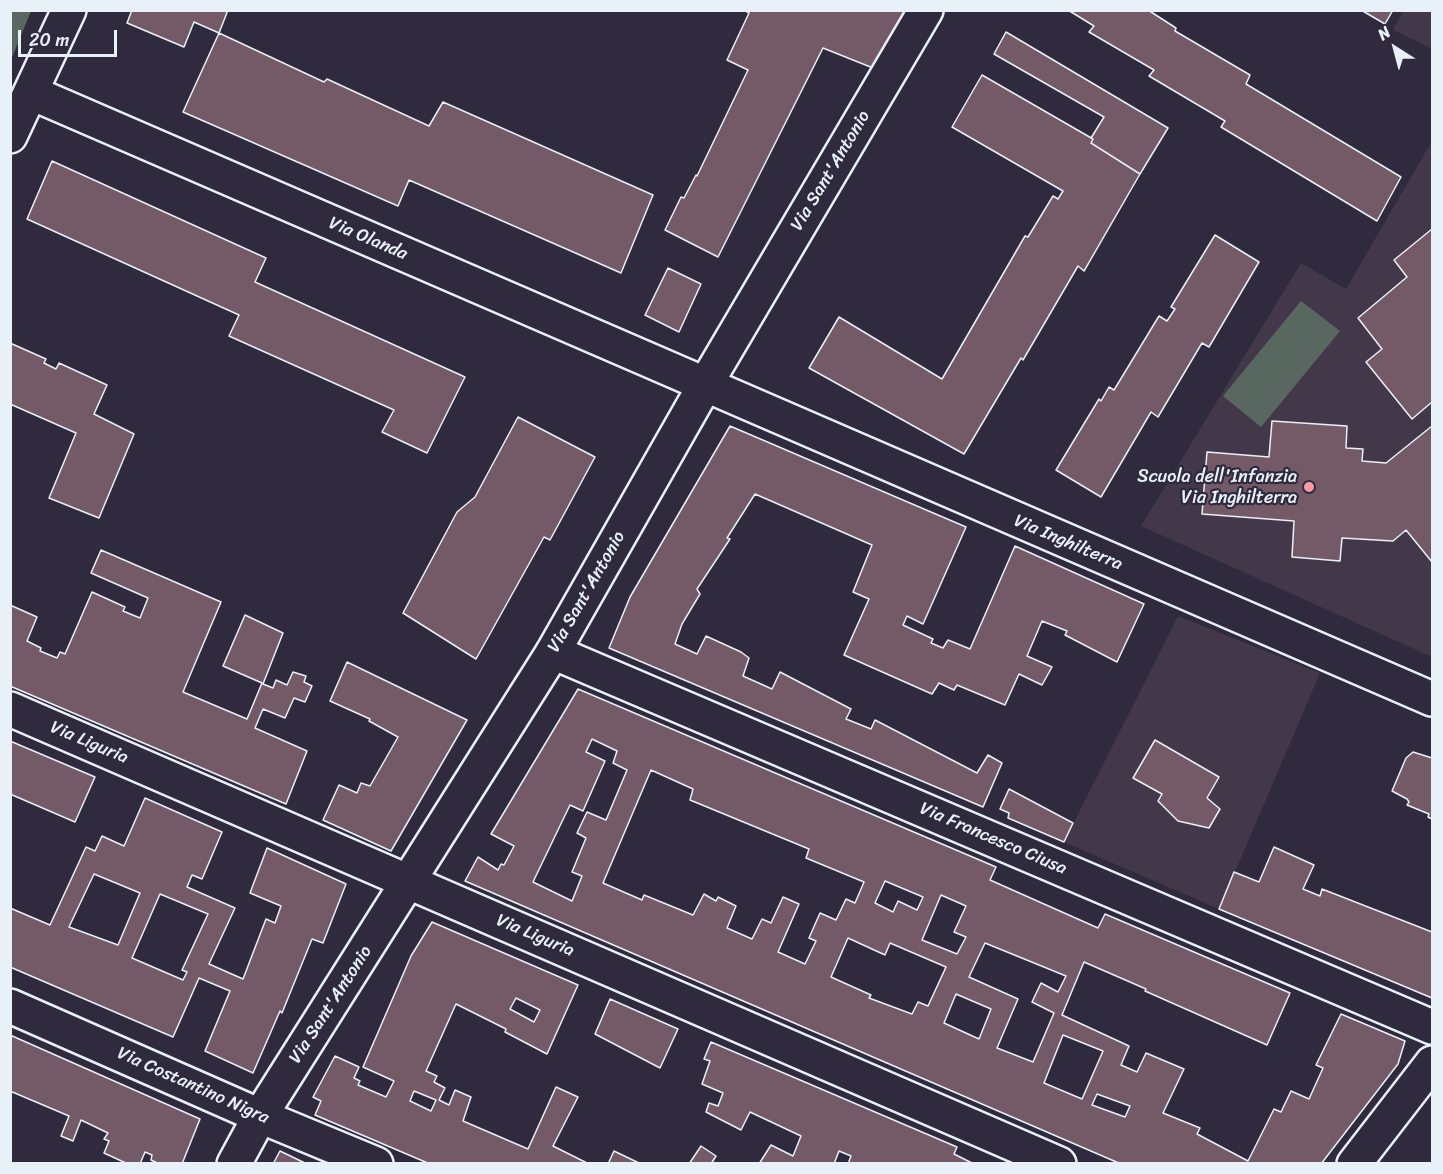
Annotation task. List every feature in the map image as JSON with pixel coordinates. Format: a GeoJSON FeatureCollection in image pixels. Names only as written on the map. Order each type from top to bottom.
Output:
{"type":"FeatureCollection","features":[{"type":"Feature","properties":{"kind":"street"},"geometry":{"type":"LineString","coordinates":[[10,136],[69,10]]}},
{"type":"Feature","properties":{"kind":"street","name":"Via Sant'Antonio"},"geometry":{"type":"LineString","coordinates":[[234,1164],[260,1116],[553,652],[705,385],[926,10]]}},
{"type":"Feature","properties":{"kind":"street","name":"Via Olanda"},"geometry":{"type":"LineString","coordinates":[[32,93],[705,385]]}},
{"type":"Feature","properties":{"kind":"street","name":"Via Inghilterra"},"geometry":{"type":"LineString","coordinates":[[705,385],[1432,699]]}},
{"type":"Feature","properties":{"kind":"street","name":"Via Francesco Ciusa"},"geometry":{"type":"LineString","coordinates":[[553,652],[1432,1027]]}},
{"type":"Feature","properties":{"kind":"street","name":"Via Liguria"},"geometry":{"type":"LineString","coordinates":[[10,709],[1059,1164]]}},
{"type":"Feature","properties":{"kind":"street","name":"Via Costantino Nigra"},"geometry":{"type":"LineString","coordinates":[[10,1006],[260,1116],[376,1164]]}},
{"type":"Feature","properties":{"kind":"street"},"geometry":{"type":"LineString","coordinates":[[1354,1164],[1432,1063]]}},
{"type":"Feature","properties":{"kind":"shaded area"},"geometry":{"type":"Polygon","coordinates":[[[1403,11],[1432,11],[1432,49],[1393,30],[1403,11]]]}},
{"type":"Feature","properties":{"kind":"shaded area"},"geometry":{"type":"Polygon","coordinates":[[[1432,141],[1432,657],[1141,526],[1301,263],[1346,289],[1432,141]]]}},
{"type":"Feature","properties":{"kind":"shaded area"},"geometry":{"type":"Polygon","coordinates":[[[1178,616],[1320,673],[1219,909],[1064,842],[1178,616]]]}},
{"type":"Feature","properties":{"kind":"green space"},"geometry":{"type":"Polygon","coordinates":[[[10,11],[31,11],[11,60],[10,11]]]}},
{"type":"Feature","properties":{"kind":"green space"},"geometry":{"type":"Polygon","coordinates":[[[1301,301],[1340,331],[1261,427],[1223,396],[1301,301]]]}},
{"type":"Feature","properties":{"kind":"building"},"geometry":{"type":"Polygon","coordinates":[[[132,10],[228,10],[219,33],[194,22],[184,47],[127,23],[132,10]]]}},
{"type":"Feature","properties":{"kind":"building"},"geometry":{"type":"Polygon","coordinates":[[[744,10],[916,10],[883,72],[823,48],[718,257],[665,230],[681,197],[684,198],[697,176],[748,70],[727,60],[749,13],[744,10]]]}},
{"type":"Feature","properties":{"kind":"building"},"geometry":{"type":"Polygon","coordinates":[[[1068,10],[1148,10],[1176,28],[1175,31],[1250,75],[1246,84],[1401,177],[1377,221],[1221,127],[1225,121],[1149,76],[1154,70],[1089,32],[1094,26],[1068,10]]]}},
{"type":"Feature","properties":{"kind":"building"},"geometry":{"type":"Polygon","coordinates":[[[1361,10],[1393,10],[1385,24],[1361,10]]]}},
{"type":"Feature","properties":{"kind":"building"},"geometry":{"type":"Polygon","coordinates":[[[1006,32],[1168,128],[1140,174],[1091,143],[1093,139],[1091,138],[1104,117],[994,54],[1006,32]]]}},
{"type":"Feature","properties":{"kind":"building"},"geometry":{"type":"Polygon","coordinates":[[[219,33],[324,82],[327,79],[429,126],[443,102],[653,195],[621,273],[409,180],[398,206],[183,112],[219,33]]]}},
{"type":"Feature","properties":{"kind":"building"},"geometry":{"type":"Polygon","coordinates":[[[982,75],[1093,139],[1091,143],[1140,174],[1084,271],[1078,266],[964,454],[809,368],[839,317],[942,379],[1025,236],[1028,237],[1053,196],[1058,199],[1063,191],[952,127],[982,75]]]}},
{"type":"Feature","properties":{"kind":"building"},"geometry":{"type":"Polygon","coordinates":[[[52,161],[266,258],[255,282],[465,377],[427,453],[382,432],[394,410],[229,336],[239,315],[27,219],[52,161]]]}},
{"type":"Feature","properties":{"kind":"building"},"geometry":{"type":"Polygon","coordinates":[[[1432,229],[1432,402],[1412,419],[1366,362],[1382,349],[1358,318],[1407,277],[1394,260],[1432,229]]]}},
{"type":"Feature","properties":{"kind":"building"},"geometry":{"type":"Polygon","coordinates":[[[1215,235],[1259,262],[1209,347],[1202,343],[1158,417],[1151,412],[1101,497],[1056,470],[1099,399],[1101,401],[1109,387],[1114,390],[1159,316],[1167,321],[1175,309],[1171,307],[1215,235]]]}},
{"type":"Feature","properties":{"kind":"building"},"geometry":{"type":"Polygon","coordinates":[[[668,268],[701,284],[679,332],[645,315],[668,268]]]}},
{"type":"Feature","properties":{"kind":"building"},"geometry":{"type":"Polygon","coordinates":[[[10,343],[46,359],[44,363],[56,369],[59,363],[107,385],[94,414],[134,434],[99,518],[49,498],[76,433],[10,404],[10,343]]]}},
{"type":"Feature","properties":{"kind":"building"},"geometry":{"type":"Polygon","coordinates":[[[518,417],[595,457],[550,540],[544,537],[476,659],[403,613],[457,512],[475,497],[518,417]]]}},
{"type":"Feature","properties":{"kind":"building"},"geometry":{"type":"Polygon","coordinates":[[[1272,421],[1347,426],[1346,448],[1363,449],[1362,461],[1386,463],[1432,426],[1432,562],[1406,530],[1393,541],[1342,538],[1340,561],[1292,557],[1294,521],[1202,514],[1207,452],[1269,457],[1272,421]]]}},
{"type":"Feature","properties":{"kind":"building"},"geometry":{"type":"Polygon","coordinates":[[[730,426],[966,527],[923,624],[907,616],[903,625],[933,639],[931,643],[943,648],[948,640],[970,649],[1015,546],[1144,604],[1117,662],[1065,635],[1067,631],[1042,621],[1027,656],[1052,667],[1042,685],[1019,674],[1005,705],[957,685],[954,690],[939,683],[932,694],[844,655],[869,599],[853,592],[872,545],[755,494],[727,538],[730,539],[697,589],[700,594],[682,624],[675,644],[697,654],[706,636],[749,658],[743,676],[772,689],[780,672],[851,709],[846,719],[871,729],[875,720],[977,773],[988,755],[1002,763],[983,807],[609,648],[630,597],[730,426]]]}},
{"type":"Feature","properties":{"kind":"building"},"geometry":{"type":"Polygon","coordinates":[[[101,550],[221,602],[183,692],[247,719],[262,683],[223,666],[245,615],[283,633],[263,684],[273,688],[276,680],[287,685],[293,672],[306,676],[304,682],[312,686],[305,702],[294,698],[285,718],[263,709],[255,728],[307,751],[286,804],[10,686],[10,605],[37,617],[27,641],[41,648],[40,651],[57,658],[60,652],[65,654],[92,592],[125,607],[123,611],[140,618],[148,598],[91,573],[101,550]]]}},
{"type":"Feature","properties":{"kind":"building"},"geometry":{"type":"Polygon","coordinates":[[[347,662],[467,720],[391,851],[323,820],[339,785],[357,793],[361,783],[370,786],[398,737],[369,721],[370,719],[330,701],[347,662]]]}},
{"type":"Feature","properties":{"kind":"building"},"geometry":{"type":"Polygon","coordinates":[[[578,689],[996,867],[990,880],[1098,928],[1105,914],[1290,993],[1267,1045],[1084,962],[1062,1015],[1129,1046],[1121,1065],[1137,1072],[1146,1053],[1184,1069],[1163,1113],[1200,1128],[1197,1134],[1248,1161],[1274,1109],[1281,1112],[1291,1091],[1309,1099],[1323,1068],[1316,1065],[1341,1014],[1405,1041],[1398,1064],[1321,1164],[1121,1164],[465,881],[478,857],[498,870],[501,864],[504,865],[514,846],[491,834],[578,689]],[[592,739],[586,752],[605,761],[583,811],[570,805],[533,882],[572,901],[582,876],[572,872],[586,838],[577,833],[587,812],[606,820],[627,770],[613,763],[617,751],[592,739]],[[651,770],[603,883],[642,900],[644,895],[693,915],[704,894],[716,901],[718,897],[736,906],[727,928],[752,939],[762,919],[771,923],[783,897],[799,904],[778,952],[805,964],[816,941],[809,938],[820,913],[836,920],[846,899],[855,903],[864,882],[806,858],[809,849],[690,800],[693,789],[651,770]],[[885,881],[875,903],[893,912],[898,901],[917,910],[923,897],[885,881]],[[941,895],[922,940],[957,954],[966,937],[954,932],[966,906],[941,895]],[[848,938],[831,977],[871,995],[869,998],[912,1014],[918,1002],[928,1006],[946,967],[890,943],[885,955],[848,938]],[[985,943],[969,977],[1018,999],[997,1048],[1033,1062],[1054,1013],[1032,1002],[1041,983],[1058,992],[1066,976],[985,943]],[[956,994],[944,1023],[979,1039],[991,1009],[956,994]],[[1063,1035],[1044,1083],[1082,1099],[1103,1051],[1063,1035]],[[1097,1094],[1092,1105],[1125,1117],[1130,1106],[1097,1094]]]}},
{"type":"Feature","properties":{"kind":"building"},"geometry":{"type":"Polygon","coordinates":[[[1155,740],[1219,777],[1207,798],[1220,809],[1209,828],[1178,821],[1158,801],[1162,794],[1133,778],[1155,740]]]}},
{"type":"Feature","properties":{"kind":"building"},"geometry":{"type":"Polygon","coordinates":[[[10,741],[95,777],[75,822],[10,794],[10,741]]]}},
{"type":"Feature","properties":{"kind":"building"},"geometry":{"type":"Polygon","coordinates":[[[1413,752],[1432,758],[1432,819],[1428,817],[1429,814],[1407,805],[1409,802],[1407,799],[1392,791],[1406,758],[1413,752]]]}},
{"type":"Feature","properties":{"kind":"building"},"geometry":{"type":"Polygon","coordinates":[[[1009,789],[1073,823],[1064,842],[1008,818],[1009,813],[1000,809],[1009,789]]]}},
{"type":"Feature","properties":{"kind":"building"},"geometry":{"type":"Polygon","coordinates":[[[145,798],[222,832],[202,879],[192,875],[187,887],[235,908],[209,964],[243,979],[266,919],[275,923],[281,906],[250,893],[267,848],[346,884],[323,943],[312,939],[282,1013],[280,1011],[253,1073],[205,1051],[230,991],[199,978],[173,1037],[10,967],[10,908],[50,925],[86,847],[95,851],[102,836],[124,846],[145,798]],[[94,874],[69,927],[118,945],[140,893],[94,874]],[[160,894],[132,958],[183,980],[187,972],[182,970],[208,914],[160,894]]]}},
{"type":"Feature","properties":{"kind":"building"},"geometry":{"type":"Polygon","coordinates":[[[1274,847],[1314,865],[1303,889],[1320,896],[1322,889],[1432,932],[1432,998],[1219,909],[1234,872],[1259,882],[1274,847]]]}},
{"type":"Feature","properties":{"kind":"building"},"geometry":{"type":"Polygon","coordinates":[[[432,922],[578,985],[547,1054],[505,1032],[506,1029],[456,1004],[426,1071],[437,1076],[434,1082],[445,1088],[439,1100],[449,1105],[455,1090],[471,1097],[463,1121],[528,1149],[556,1087],[578,1097],[553,1146],[589,1164],[430,1164],[315,1115],[321,1101],[313,1097],[335,1056],[359,1067],[354,1078],[360,1081],[358,1085],[386,1097],[394,1081],[363,1067],[411,956],[432,922]],[[516,998],[510,1009],[534,1022],[540,1010],[516,998]],[[414,1091],[410,1101],[431,1111],[436,1100],[414,1091]]]}},
{"type":"Feature","properties":{"kind":"building"},"geometry":{"type":"Polygon","coordinates":[[[610,999],[678,1029],[660,1068],[595,1034],[610,999]]]}},
{"type":"Feature","properties":{"kind":"building"},"geometry":{"type":"Polygon","coordinates":[[[10,1035],[200,1119],[182,1164],[159,1164],[151,1160],[152,1155],[145,1152],[140,1164],[128,1164],[104,1153],[109,1141],[104,1139],[108,1133],[81,1120],[73,1141],[61,1136],[69,1116],[10,1091],[10,1035]]]}},
{"type":"Feature","properties":{"kind":"building"},"geometry":{"type":"Polygon","coordinates":[[[711,1042],[957,1147],[954,1154],[974,1164],[848,1164],[851,1156],[839,1151],[834,1164],[759,1164],[771,1145],[793,1156],[801,1136],[750,1112],[741,1130],[706,1112],[709,1103],[718,1106],[723,1093],[702,1084],[710,1061],[704,1059],[711,1042]]]}},
{"type":"Feature","properties":{"kind":"building"},"geometry":{"type":"Polygon","coordinates":[[[701,1146],[716,1156],[711,1164],[689,1164],[701,1146]]]}},
{"type":"Feature","properties":{"kind":"building"},"geometry":{"type":"Polygon","coordinates":[[[280,1151],[307,1164],[273,1164],[280,1151]]]}},
{"type":"Feature","properties":{"kind":"building"},"geometry":{"type":"Polygon","coordinates":[[[614,1151],[641,1164],[608,1164],[614,1151]]]}},
{"type":"Feature","properties":{"kind":"place","name":"Scuola dell'Infanzia Via Inghilterra"},"geometry":{"type":"Point","coordinates":[1309,487]}}]}
